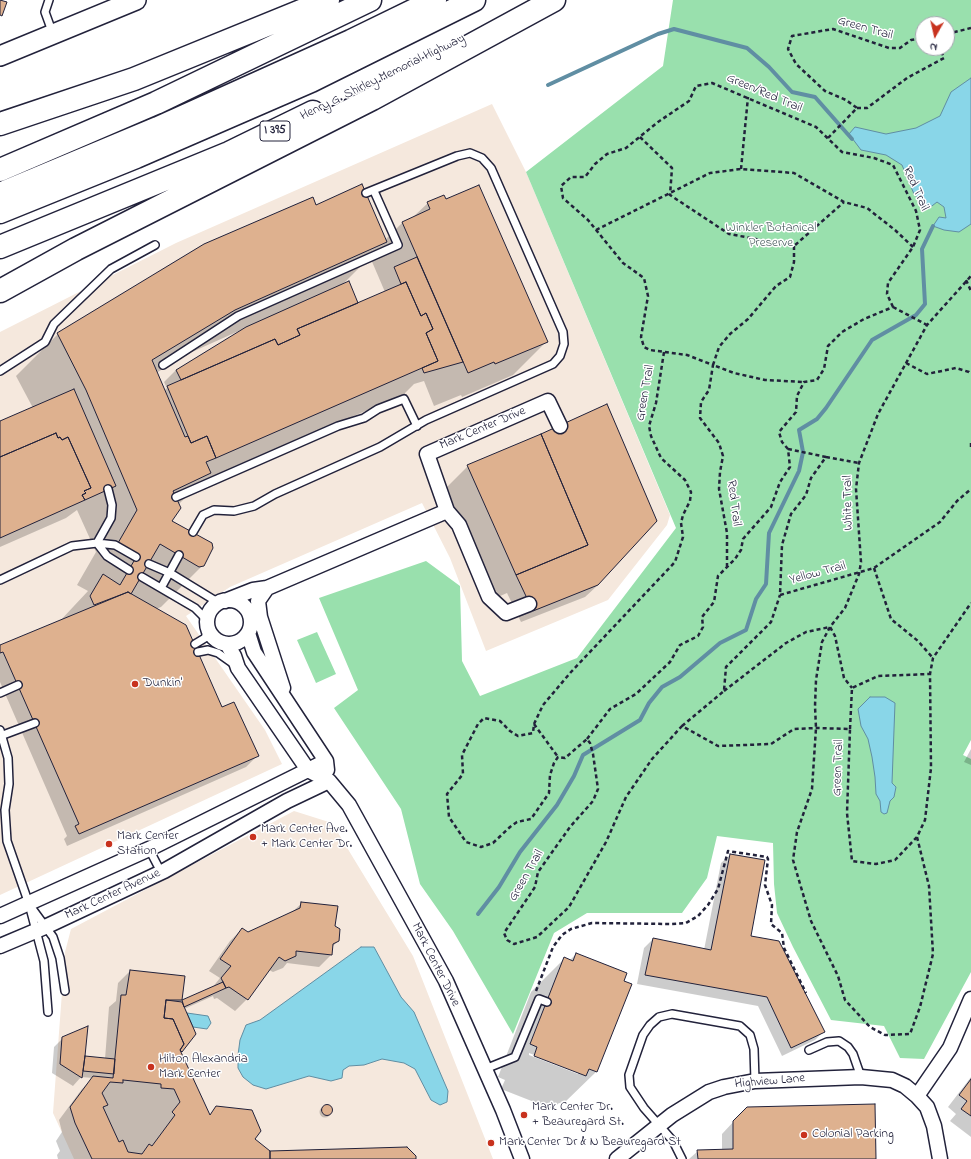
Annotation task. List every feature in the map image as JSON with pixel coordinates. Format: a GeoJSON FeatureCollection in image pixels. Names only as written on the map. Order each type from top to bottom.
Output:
{"type":"FeatureCollection","features":[{"type":"Feature","properties":{"kind":"highway"},"geometry":{"type":"LineString","coordinates":[[0,124],[134,79],[328,0]]}},
{"type":"Feature","properties":{"kind":"highway"},"geometry":{"type":"LineString","coordinates":[[0,170],[156,103],[370,0]]}},
{"type":"Feature","properties":{"kind":"highway"},"geometry":{"type":"LineString","coordinates":[[0,194],[158,128],[351,41],[435,0]]}},
{"type":"Feature","properties":{"kind":"highway"},"geometry":{"type":"LineString","coordinates":[[0,212],[136,157],[311,81],[474,0]]}},
{"type":"Feature","properties":{"kind":"highway","name":"Henry G. Shirley Memorial Highway"},"geometry":{"type":"LineString","coordinates":[[0,247],[229,153],[543,0]]}},
{"type":"Feature","properties":{"kind":"highway"},"geometry":{"type":"LineString","coordinates":[[0,291],[76,249],[372,99],[554,0]]}},
{"type":"Feature","properties":{"kind":"main road"},"geometry":{"type":"LineString","coordinates":[[0,56],[136,0]]}},
{"type":"Feature","properties":{"kind":"street","name":"Mark Center Drive"},"geometry":{"type":"LineString","coordinates":[[529,604],[506,613],[489,597],[459,525],[447,511],[426,454],[548,401],[560,426]]}},
{"type":"Feature","properties":{"kind":"street"},"geometry":{"type":"LineString","coordinates":[[222,602],[237,602],[247,610],[251,622],[248,633],[239,642],[227,644],[215,639],[208,624],[210,611],[222,602],[253,590],[267,588],[447,511]]}},
{"type":"Feature","properties":{"kind":"street","name":"Mark Center Drive"},"geometry":{"type":"LineString","coordinates":[[267,588],[258,601],[260,617],[279,672],[285,698]]}},
{"type":"Feature","properties":{"kind":"street","name":"Mark Center Drive"},"geometry":{"type":"LineString","coordinates":[[248,633],[254,652],[326,762],[329,781]]}},
{"type":"Feature","properties":{"kind":"street","name":"Mark Center Drive"},"geometry":{"type":"LineString","coordinates":[[227,644],[234,656],[238,668],[308,770],[329,781],[349,806],[446,981],[485,1069],[522,1159]]}},
{"type":"Feature","properties":{"kind":"street","name":"Mark Center Avenue"},"geometry":{"type":"LineString","coordinates":[[0,916],[149,849],[326,762]]}},
{"type":"Feature","properties":{"kind":"street","name":"Mark Center Avenue"},"geometry":{"type":"LineString","coordinates":[[0,946],[41,929],[161,872],[287,801],[329,781]]}},
{"type":"Feature","properties":{"kind":"street"},"geometry":{"type":"LineString","coordinates":[[917,1096],[950,1048],[971,999]]}},
{"type":"Feature","properties":{"kind":"street","name":"Highview Lane"},"geometry":{"type":"LineString","coordinates":[[617,1159],[659,1125],[692,1102],[709,1092],[724,1087],[755,1081],[861,1078],[892,1080],[905,1086],[917,1096],[927,1107],[934,1126],[940,1159]]}},
{"type":"Feature","properties":{"kind":"lane"},"geometry":{"type":"LineString","coordinates":[[49,0],[45,12],[53,34]]}},
{"type":"Feature","properties":{"kind":"lane"},"geometry":{"type":"LineString","coordinates":[[193,532],[203,516],[214,510],[234,511],[254,506],[275,494],[380,447],[417,426],[552,364],[560,356],[564,344],[563,332],[491,168],[482,158],[470,153],[456,156],[366,193]]}},
{"type":"Feature","properties":{"kind":"lane"},"geometry":{"type":"LineString","coordinates":[[163,365],[238,316],[398,245],[374,190]]}},
{"type":"Feature","properties":{"kind":"lane"},"geometry":{"type":"LineString","coordinates":[[0,371],[45,342],[54,324],[112,269],[155,244]]}},
{"type":"Feature","properties":{"kind":"lane"},"geometry":{"type":"LineString","coordinates":[[176,497],[338,426],[364,418],[378,409],[404,399],[417,426]]}},
{"type":"Feature","properties":{"kind":"lane"},"geometry":{"type":"LineString","coordinates":[[97,543],[111,518],[112,505],[108,489]]}},
{"type":"Feature","properties":{"kind":"lane"},"geometry":{"type":"LineString","coordinates":[[97,543],[107,556],[129,570]]}},
{"type":"Feature","properties":{"kind":"lane"},"geometry":{"type":"LineString","coordinates":[[0,580],[72,546],[97,543],[115,545],[136,557]]}},
{"type":"Feature","properties":{"kind":"lane"},"geometry":{"type":"LineString","coordinates":[[161,588],[179,555]]}},
{"type":"Feature","properties":{"kind":"lane"},"geometry":{"type":"LineString","coordinates":[[149,564],[170,573],[222,602]]}},
{"type":"Feature","properties":{"kind":"lane"},"geometry":{"type":"LineString","coordinates":[[142,577],[195,608],[208,624],[204,638],[195,644]]}},
{"type":"Feature","properties":{"kind":"lane"},"geometry":{"type":"LineString","coordinates":[[198,652],[208,650],[218,653],[238,668]]}},
{"type":"Feature","properties":{"kind":"lane"},"geometry":{"type":"LineString","coordinates":[[0,693],[18,685]]}},
{"type":"Feature","properties":{"kind":"lane"},"geometry":{"type":"LineString","coordinates":[[35,722],[1,733],[2,746],[8,758],[9,784],[5,810],[7,841],[29,904],[41,929],[48,1012]]}},
{"type":"Feature","properties":{"kind":"lane"},"geometry":{"type":"LineString","coordinates":[[149,849],[161,872]]}},
{"type":"Feature","properties":{"kind":"lane"},"geometry":{"type":"LineString","coordinates":[[41,929],[53,937],[60,958],[65,991]]}},
{"type":"Feature","properties":{"kind":"lane"},"geometry":{"type":"LineString","coordinates":[[485,1069],[516,1057],[539,999],[547,1002]]}},
{"type":"Feature","properties":{"kind":"lane"},"geometry":{"type":"LineString","coordinates":[[682,1159],[674,1141],[644,1108],[630,1087],[629,1075],[643,1035],[650,1025],[659,1017],[672,1014],[740,1026],[750,1035],[754,1049],[755,1081]]}},
{"type":"Feature","properties":{"kind":"lane"},"geometry":{"type":"LineString","coordinates":[[809,1050],[827,1042],[839,1041],[848,1047],[853,1054],[861,1078]]}},
{"type":"Feature","properties":{"kind":"path"},"geometry":{"type":"LineString","coordinates":[[955,32],[971,28]]}},
{"type":"Feature","properties":{"kind":"path","name":"Green Trail"},"geometry":{"type":"LineString","coordinates":[[856,108],[846,100],[825,91],[796,64],[788,49],[792,36],[832,29],[889,48],[900,48],[911,40],[915,39]]}},
{"type":"Feature","properties":{"kind":"path"},"geometry":{"type":"LineString","coordinates":[[828,138],[856,108],[867,108],[907,78],[944,58],[943,56]]}},
{"type":"Feature","properties":{"kind":"path","name":"Green/Red Trail"},"geometry":{"type":"LineString","coordinates":[[664,352],[650,350],[644,347],[640,337],[648,296],[644,278],[623,263],[588,220],[563,198],[561,186],[571,177],[585,177],[595,164],[607,154],[626,148],[664,118],[689,101],[696,86],[712,83],[816,127],[828,138]]}},
{"type":"Feature","properties":{"kind":"path"},"geometry":{"type":"LineString","coordinates":[[741,169],[748,97]]}},
{"type":"Feature","properties":{"kind":"path"},"geometry":{"type":"LineString","coordinates":[[640,137],[672,168],[670,195]]}},
{"type":"Feature","properties":{"kind":"path","name":"Red Trail"},"geometry":{"type":"LineString","coordinates":[[828,138],[842,152],[874,158],[893,165],[916,210],[920,230],[913,247],[888,283],[887,294],[893,307]]}},
{"type":"Feature","properties":{"kind":"path"},"geometry":{"type":"LineString","coordinates":[[596,230],[670,195],[710,173],[741,169],[794,173],[844,202],[867,208],[895,230],[913,247]]}},
{"type":"Feature","properties":{"kind":"path"},"geometry":{"type":"LineString","coordinates":[[670,195],[728,234],[794,246]]}},
{"type":"Feature","properties":{"kind":"path"},"geometry":{"type":"LineString","coordinates":[[713,365],[719,347],[730,334],[748,319],[776,286],[790,277],[794,262],[794,246],[844,202]]}},
{"type":"Feature","properties":{"kind":"path","name":"White Trail"},"geometry":{"type":"LineString","coordinates":[[917,836],[929,886],[933,954],[920,1007],[910,1034],[885,1035],[870,1027],[845,1000],[838,976],[811,920],[793,860],[797,832],[812,789],[816,728],[816,680],[822,642],[830,627],[845,608],[859,574],[861,562],[856,490],[859,463],[878,414],[927,325],[971,276]]}},
{"type":"Feature","properties":{"kind":"path"},"geometry":{"type":"LineString","coordinates":[[966,280],[971,292]]}},
{"type":"Feature","properties":{"kind":"path"},"geometry":{"type":"LineString","coordinates":[[664,352],[687,355],[734,373],[765,380],[804,382],[816,380],[824,369],[828,346],[842,332],[864,319],[893,307],[927,325]]}},
{"type":"Feature","properties":{"kind":"path","name":"Green Trail"},"geometry":{"type":"LineString","coordinates":[[558,757],[554,763],[550,775],[549,793],[531,819],[518,822],[510,827],[493,843],[481,847],[466,842],[449,817],[447,794],[464,774],[462,755],[478,724],[484,718],[500,721],[510,731],[518,736],[533,733],[534,724],[543,705],[571,672],[675,562],[683,537],[682,519],[690,501],[691,492],[685,480],[661,458],[651,436],[649,426],[656,403],[664,352]]}},
{"type":"Feature","properties":{"kind":"path"},"geometry":{"type":"LineString","coordinates":[[906,363],[927,374],[956,368],[971,374]]}},
{"type":"Feature","properties":{"kind":"path","name":"Red Trail"},"geometry":{"type":"LineString","coordinates":[[713,365],[709,390],[702,402],[700,418],[719,443],[723,456],[719,489],[727,533],[727,566]]}},
{"type":"Feature","properties":{"kind":"path"},"geometry":{"type":"LineString","coordinates":[[804,382],[797,396],[796,412],[779,432],[782,442],[788,449],[859,463]]}},
{"type":"Feature","properties":{"kind":"path","name":"Red Trail"},"geometry":{"type":"LineString","coordinates":[[727,566],[740,550],[743,539],[771,507],[780,482],[790,467],[788,449]]}},
{"type":"Feature","properties":{"kind":"path","name":"Yellow Trail"},"geometry":{"type":"LineString","coordinates":[[826,457],[812,478],[806,496],[791,514],[782,546],[780,595],[816,584],[859,574],[874,568],[940,522],[957,501],[971,489]]}},
{"type":"Feature","properties":{"kind":"path"},"geometry":{"type":"LineString","coordinates":[[534,724],[558,757],[565,758],[587,739],[610,709],[636,694],[670,662],[680,645],[698,636],[703,627],[702,616],[714,602],[718,576],[727,566]]}},
{"type":"Feature","properties":{"kind":"path"},"geometry":{"type":"LineString","coordinates":[[874,568],[891,619],[918,641],[933,658]]}},
{"type":"Feature","properties":{"kind":"path"},"geometry":{"type":"LineString","coordinates":[[724,691],[726,667],[771,622],[780,595]]}},
{"type":"Feature","properties":{"kind":"path","name":"Green Trail"},"geometry":{"type":"LineString","coordinates":[[587,739],[590,743],[593,754],[598,789],[593,800],[570,827],[538,872],[535,887],[504,933],[507,940],[514,944],[537,937],[569,907],[606,842],[626,797],[652,759],[682,726],[718,746],[771,744],[794,730],[816,728],[850,729],[847,813],[852,861],[876,864],[895,860],[917,836],[925,820],[931,768],[930,674],[933,658],[971,603]]}},
{"type":"Feature","properties":{"kind":"path"},"geometry":{"type":"LineString","coordinates":[[682,726],[786,643],[806,632],[830,627],[835,636],[844,678],[852,688],[850,729]]}},
{"type":"Feature","properties":{"kind":"path"},"geometry":{"type":"LineString","coordinates":[[852,688],[878,676],[930,674]]}},
{"type":"Feature","properties":{"kind":"path"},"geometry":{"type":"LineString","coordinates":[[539,999],[534,998],[553,947],[562,935],[572,929],[592,923],[686,923],[698,916],[712,900],[718,889],[728,851],[768,859],[765,885],[772,905],[771,924],[782,934],[784,948],[806,993]]}},
{"type":"Feature","properties":{"kind":"shaded area"},"geometry":{"type":"Polygon","coordinates":[[[492,104],[526,172],[670,515],[667,525],[608,600],[486,651],[450,558],[422,503],[230,587],[186,616],[265,730],[282,764],[0,895],[0,332],[176,243],[492,104]]]}},
{"type":"Feature","properties":{"kind":"shaded area"},"geometry":{"type":"Polygon","coordinates":[[[294,811],[332,823],[413,956],[493,1159],[74,1159],[53,1113],[65,952],[71,929],[294,811]]]}},
{"type":"Feature","properties":{"kind":"green space","name":"Winkler Botanical Preserve"},"geometry":{"type":"Polygon","coordinates":[[[673,0],[971,0],[971,740],[963,755],[971,759],[971,972],[924,1059],[900,1058],[884,1026],[831,1020],[777,913],[774,884],[773,843],[717,836],[707,878],[682,913],[587,913],[554,933],[513,1034],[453,931],[420,884],[401,809],[334,708],[358,690],[319,598],[426,561],[460,586],[462,661],[480,696],[577,658],[676,528],[526,172],[663,66],[673,0]]]}},
{"type":"Feature","properties":{"kind":"green space"},"geometry":{"type":"Polygon","coordinates":[[[317,632],[336,674],[316,683],[297,640],[317,632]]]}},
{"type":"Feature","properties":{"kind":"water"},"geometry":{"type":"Polygon","coordinates":[[[971,78],[971,224],[959,232],[944,230],[933,226],[939,217],[946,218],[944,207],[937,202],[928,209],[914,194],[902,165],[886,155],[861,150],[849,134],[855,127],[886,134],[916,128],[940,116],[951,92],[971,78]]]}},
{"type":"Feature","properties":{"kind":"water"},"geometry":{"type":"Polygon","coordinates":[[[870,697],[885,697],[895,703],[892,783],[896,787],[894,797],[890,801],[887,813],[884,814],[881,812],[880,801],[876,794],[872,757],[868,739],[861,726],[858,709],[870,697]]]}},
{"type":"Feature","properties":{"kind":"water"},"geometry":{"type":"Polygon","coordinates":[[[361,947],[374,947],[401,997],[414,1012],[448,1091],[447,1102],[440,1105],[431,1100],[415,1069],[404,1063],[382,1059],[364,1065],[349,1066],[343,1070],[342,1078],[331,1081],[309,1076],[266,1089],[253,1085],[243,1077],[238,1068],[240,1040],[246,1025],[260,1020],[361,947]]]}},
{"type":"Feature","properties":{"kind":"water"},"geometry":{"type":"Polygon","coordinates":[[[187,1013],[208,1016],[211,1023],[207,1029],[193,1027],[187,1013]]]}},
{"type":"Feature","properties":{"kind":"building"},"geometry":{"type":"Polygon","coordinates":[[[0,0],[7,2],[2,16],[0,15],[0,0]]]}},
{"type":"Feature","properties":{"kind":"building"},"geometry":{"type":"Polygon","coordinates":[[[362,184],[387,242],[235,310],[152,360],[185,437],[188,436],[191,443],[207,436],[216,458],[206,462],[211,473],[173,491],[181,508],[172,521],[212,543],[213,548],[204,566],[199,567],[160,544],[131,594],[128,592],[94,605],[90,596],[103,574],[120,585],[138,554],[118,543],[137,510],[86,390],[57,333],[204,244],[313,197],[316,205],[362,184]]]}},
{"type":"Feature","properties":{"kind":"building"},"geometry":{"type":"Polygon","coordinates":[[[479,185],[548,342],[495,364],[494,362],[468,373],[402,222],[430,209],[427,202],[444,195],[446,199],[479,185]]]}},
{"type":"Feature","properties":{"kind":"building"},"geometry":{"type":"Polygon","coordinates":[[[417,257],[463,362],[424,373],[422,368],[438,361],[426,333],[433,329],[426,313],[421,316],[406,282],[401,284],[394,267],[417,257]]]}},
{"type":"Feature","properties":{"kind":"building"},"geometry":{"type":"Polygon","coordinates":[[[349,281],[358,303],[297,329],[300,335],[278,345],[275,339],[181,380],[176,370],[246,327],[349,281]]]}},
{"type":"Feature","properties":{"kind":"building"},"geometry":{"type":"Polygon","coordinates":[[[406,282],[421,316],[426,313],[433,329],[426,333],[438,361],[216,458],[207,436],[191,443],[167,386],[275,339],[278,345],[300,335],[297,329],[406,282]]]}},
{"type":"Feature","properties":{"kind":"building"},"geometry":{"type":"Polygon","coordinates":[[[74,389],[116,486],[85,500],[82,495],[86,493],[84,491],[91,488],[68,437],[62,440],[60,437],[58,438],[56,433],[0,457],[0,421],[74,389]]]}},
{"type":"Feature","properties":{"kind":"building"},"geometry":{"type":"Polygon","coordinates":[[[607,404],[657,521],[598,585],[533,611],[516,575],[588,545],[541,434],[607,404]]]}},
{"type":"Feature","properties":{"kind":"building"},"geometry":{"type":"Polygon","coordinates":[[[56,433],[58,438],[60,437],[62,440],[68,437],[91,488],[84,491],[86,493],[82,495],[85,500],[0,538],[0,457],[56,433]]]}},
{"type":"Feature","properties":{"kind":"building"},"geometry":{"type":"Polygon","coordinates":[[[541,434],[588,545],[516,575],[467,465],[541,434]]]}},
{"type":"Feature","properties":{"kind":"building"},"geometry":{"type":"Polygon","coordinates":[[[128,592],[186,625],[222,707],[234,702],[259,756],[79,834],[75,826],[79,824],[3,652],[0,653],[0,645],[128,592]]]}},
{"type":"Feature","properties":{"kind":"building"},"geometry":{"type":"Polygon","coordinates":[[[730,854],[765,860],[751,936],[779,941],[825,1032],[791,1048],[767,997],[645,975],[653,938],[711,950],[730,854]]]}},
{"type":"Feature","properties":{"kind":"building"},"geometry":{"type":"Polygon","coordinates":[[[301,902],[338,906],[335,926],[340,929],[339,941],[333,944],[332,955],[296,951],[296,956],[285,961],[279,957],[248,1000],[229,987],[226,988],[221,978],[231,966],[220,959],[242,928],[248,932],[300,908],[301,902]]]}},
{"type":"Feature","properties":{"kind":"building"},"geometry":{"type":"Polygon","coordinates":[[[576,953],[627,973],[624,981],[632,984],[597,1072],[589,1069],[586,1076],[534,1056],[537,1047],[530,1044],[564,957],[573,961],[576,953]]]}},
{"type":"Feature","properties":{"kind":"building","name":"Hilton Alexandria Mark Center"},"geometry":{"type":"Polygon","coordinates":[[[130,970],[185,976],[182,1000],[166,1000],[164,1018],[173,1019],[184,1044],[180,1050],[210,1115],[216,1106],[252,1110],[261,1131],[255,1139],[270,1151],[270,1159],[92,1159],[75,1123],[70,1107],[93,1076],[113,1078],[121,995],[126,995],[130,970]]]}},
{"type":"Feature","properties":{"kind":"building"},"geometry":{"type":"Polygon","coordinates":[[[223,982],[226,988],[184,1007],[182,1000],[223,982]]]}},
{"type":"Feature","properties":{"kind":"building"},"geometry":{"type":"Polygon","coordinates":[[[166,1000],[182,1002],[196,1034],[182,1052],[180,1050],[184,1044],[173,1019],[164,1018],[166,1000]]]}},
{"type":"Feature","properties":{"kind":"building"},"geometry":{"type":"Polygon","coordinates":[[[88,1026],[82,1078],[60,1064],[62,1037],[88,1026]]]}},
{"type":"Feature","properties":{"kind":"building"},"geometry":{"type":"Polygon","coordinates":[[[85,1056],[115,1059],[114,1074],[83,1071],[85,1056]]]}},
{"type":"Feature","properties":{"kind":"building"},"geometry":{"type":"Polygon","coordinates":[[[971,1079],[971,1116],[961,1109],[967,1101],[959,1095],[971,1079]]]}},
{"type":"Feature","properties":{"kind":"building"},"geometry":{"type":"Polygon","coordinates":[[[123,1080],[161,1084],[161,1088],[174,1089],[180,1102],[172,1112],[175,1115],[152,1146],[149,1144],[142,1154],[128,1152],[123,1140],[119,1142],[103,1107],[108,1105],[102,1093],[110,1082],[123,1083],[123,1080]]]}},
{"type":"Feature","properties":{"kind":"building","name":"Colonial Parking"},"geometry":{"type":"Polygon","coordinates":[[[875,1104],[876,1159],[698,1159],[697,1150],[733,1149],[733,1121],[747,1107],[875,1104]]]}},
{"type":"Feature","properties":{"kind":"building"},"geometry":{"type":"Polygon","coordinates":[[[325,1105],[329,1105],[331,1106],[331,1114],[325,1115],[322,1112],[322,1108],[325,1105]]]}},
{"type":"Feature","properties":{"kind":"building"},"geometry":{"type":"Polygon","coordinates":[[[407,1147],[416,1156],[416,1159],[270,1159],[270,1151],[407,1147]]]}},
{"type":"Feature","properties":{"kind":"waterway"},"geometry":{"type":"LineString","coordinates":[[548,85],[658,34],[674,29],[747,48],[769,67],[792,92],[815,97],[852,139]]}},
{"type":"Feature","properties":{"kind":"waterway"},"geometry":{"type":"LineString","coordinates":[[478,914],[499,887],[520,852],[557,805],[574,776],[583,755],[640,720],[649,703],[662,687],[680,677],[720,643],[746,630],[756,599],[766,584],[769,533],[799,471],[803,452],[799,430],[817,419],[826,408],[872,340],[916,315],[925,304],[922,249],[933,226]]}},
{"type":"Feature","properties":{"kind":"place","name":"Dunkin'"},"geometry":{"type":"Point","coordinates":[135,684]}},
{"type":"Feature","properties":{"kind":"place","name":"Mark Center Ave. + Mark Center Dr."},"geometry":{"type":"Point","coordinates":[253,837]}},
{"type":"Feature","properties":{"kind":"place","name":"Mark Center Station"},"geometry":{"type":"Point","coordinates":[109,844]}},
{"type":"Feature","properties":{"kind":"place","name":"Hilton Alexandria Mark Center"},"geometry":{"type":"Point","coordinates":[151,1067]}},
{"type":"Feature","properties":{"kind":"place","name":"Mark Center Dr. + Beauregard St."},"geometry":{"type":"Point","coordinates":[524,1115]}},
{"type":"Feature","properties":{"kind":"place","name":"Colonial Parking"},"geometry":{"type":"Point","coordinates":[804,1135]}},
{"type":"Feature","properties":{"kind":"place","name":"Mark Center Dr & N Beauregard St"},"geometry":{"type":"Point","coordinates":[491,1143]}}]}
